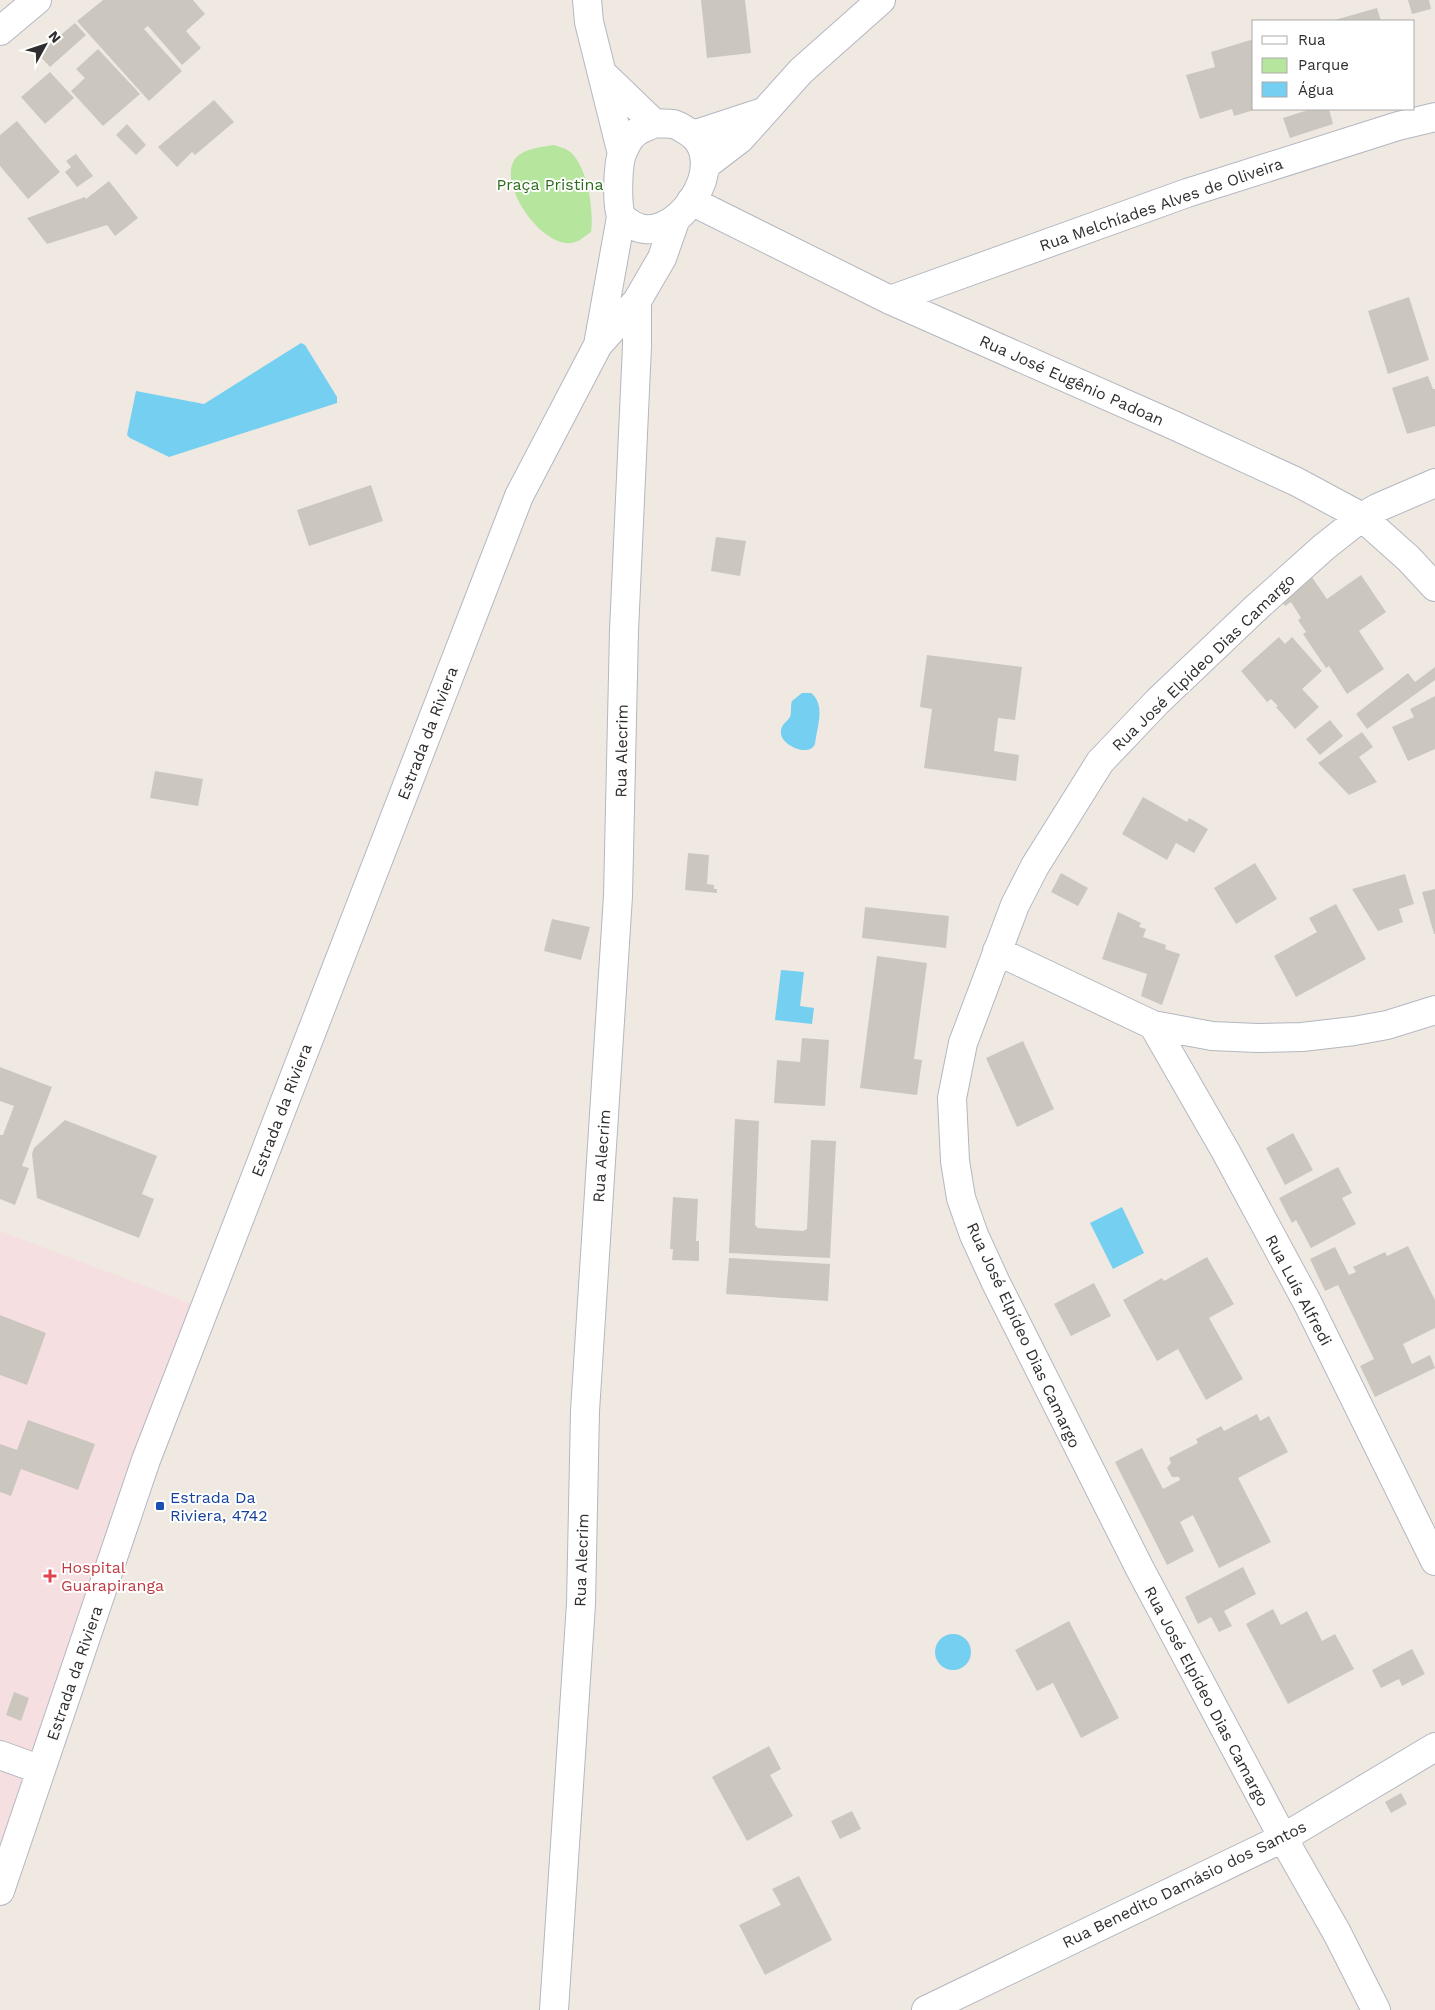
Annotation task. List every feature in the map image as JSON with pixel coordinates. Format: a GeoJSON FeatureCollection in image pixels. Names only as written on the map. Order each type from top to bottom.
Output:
{"type":"FeatureCollection","features":[{"type":"Feature","properties":{"kind":"street"},"geometry":{"type":"LineString","coordinates":[[0,31],[37,0]]}},
{"type":"Feature","properties":{"kind":"street"},"geometry":{"type":"LineString","coordinates":[[587,0],[589,22],[622,154],[618,202],[621,217],[632,226],[646,229],[662,228],[683,211],[702,184],[706,165],[703,149],[693,135],[675,124],[654,123],[633,134],[622,154]]}},
{"type":"Feature","properties":{"kind":"street"},"geometry":{"type":"LineString","coordinates":[[706,165],[740,139],[801,72],[881,0]]}},
{"type":"Feature","properties":{"kind":"street"},"geometry":{"type":"LineString","coordinates":[[602,73],[654,123]]}},
{"type":"Feature","properties":{"kind":"street"},"geometry":{"type":"LineString","coordinates":[[693,135],[763,112]]}},
{"type":"Feature","properties":{"kind":"street","name":"Rua Melchíades Alves de Oliveira"},"geometry":{"type":"LineString","coordinates":[[890,300],[1186,193],[1398,126],[1435,117]]}},
{"type":"Feature","properties":{"kind":"street","name":"Rua José Eugênio Padoan"},"geometry":{"type":"LineString","coordinates":[[683,211],[890,300],[1297,482],[1362,517],[1409,559],[1435,587]]}},
{"type":"Feature","properties":{"kind":"street","name":"Estrada da Riviera"},"geometry":{"type":"LineString","coordinates":[[0,1891],[146,1460],[515,505],[598,344],[637,301],[662,258],[683,211]]}},
{"type":"Feature","properties":{"kind":"street","name":"Estrada da Riviera"},"geometry":{"type":"LineString","coordinates":[[598,344],[621,217]]}},
{"type":"Feature","properties":{"kind":"street","name":"Rua Alecrim"},"geometry":{"type":"LineString","coordinates":[[554,2010],[581,1604],[585,1411],[618,896],[624,632],[637,346],[637,301]]}},
{"type":"Feature","properties":{"kind":"street","name":"Rua José Elpídeo Dias Camargo"},"geometry":{"type":"LineString","coordinates":[[1376,2010],[1337,1933],[1283,1838],[1138,1568],[1040,1374],[982,1251],[961,1198],[955,1161],[952,1098],[964,1043],[1015,905],[1035,866],[1100,762],[1158,701],[1257,607],[1324,547],[1362,517],[1377,508],[1435,483]]}},
{"type":"Feature","properties":{"kind":"street"},"geometry":{"type":"LineString","coordinates":[[997,952],[1153,1025],[1212,1036],[1302,1037],[1354,1031],[1387,1025],[1435,1010]]}},
{"type":"Feature","properties":{"kind":"street","name":"Rua Luís Alfredi"},"geometry":{"type":"LineString","coordinates":[[1153,1025],[1226,1152],[1307,1302],[1435,1561]]}},
{"type":"Feature","properties":{"kind":"street","name":"Rua Benedito Damásio dos Santos"},"geometry":{"type":"LineString","coordinates":[[926,2010],[1283,1838],[1435,1747]]}},
{"type":"Feature","properties":{"kind":"street"},"geometry":{"type":"LineString","coordinates":[[0,1755],[41,1770]]}},
{"type":"Feature","properties":{"kind":"shaded area","name":"Hospital Guarapiranga"},"geometry":{"type":"Polygon","coordinates":[[[0,1231],[200,1307],[0,1846],[0,1231]]]}},
{"type":"Feature","properties":{"kind":"green space","name":"Praça Pristina"},"geometry":{"type":"Polygon","coordinates":[[[554,145],[567,150],[576,158],[585,177],[588,189],[592,223],[591,232],[575,242],[563,243],[550,237],[538,227],[527,214],[512,184],[511,170],[515,159],[519,155],[533,149],[554,145]]]}},
{"type":"Feature","properties":{"kind":"water"},"geometry":{"type":"Polygon","coordinates":[[[301,343],[305,345],[337,397],[337,403],[169,457],[127,435],[136,391],[204,404],[301,343]]]}},
{"type":"Feature","properties":{"kind":"water"},"geometry":{"type":"Polygon","coordinates":[[[802,693],[811,693],[816,698],[819,710],[819,724],[815,744],[807,750],[791,746],[781,734],[782,726],[790,717],[792,701],[802,693]]]}},
{"type":"Feature","properties":{"kind":"water"},"geometry":{"type":"Polygon","coordinates":[[[781,970],[804,972],[800,1006],[814,1008],[812,1024],[775,1020],[781,970]]]}},
{"type":"Feature","properties":{"kind":"water"},"geometry":{"type":"Polygon","coordinates":[[[1122,1207],[1144,1253],[1113,1269],[1090,1223],[1122,1207]]]}},
{"type":"Feature","properties":{"kind":"water"},"geometry":{"type":"Polygon","coordinates":[[[953,1634],[960,1635],[966,1639],[970,1645],[970,1659],[966,1665],[960,1669],[953,1670],[946,1669],[940,1665],[936,1659],[935,1652],[936,1645],[940,1639],[946,1635],[953,1634]]]}},
{"type":"Feature","properties":{"kind":"building"},"geometry":{"type":"Polygon","coordinates":[[[103,0],[193,0],[205,14],[186,31],[201,48],[182,65],[148,26],[144,29],[182,71],[149,101],[77,21],[103,0]]]}},
{"type":"Feature","properties":{"kind":"building"},"geometry":{"type":"Polygon","coordinates":[[[701,0],[745,0],[751,53],[707,58],[701,0]]]}},
{"type":"Feature","properties":{"kind":"building"},"geometry":{"type":"Polygon","coordinates":[[[1408,0],[1429,0],[1431,9],[1412,14],[1408,0]]]}},
{"type":"Feature","properties":{"kind":"building"},"geometry":{"type":"Polygon","coordinates":[[[1377,8],[1381,20],[1335,20],[1377,8]]]}},
{"type":"Feature","properties":{"kind":"building"},"geometry":{"type":"Polygon","coordinates":[[[75,23],[86,35],[50,67],[38,54],[75,23]]]}},
{"type":"Feature","properties":{"kind":"building"},"geometry":{"type":"Polygon","coordinates":[[[1252,40],[1252,110],[1254,110],[1234,116],[1232,109],[1200,119],[1186,75],[1215,67],[1211,52],[1252,40]]]}},
{"type":"Feature","properties":{"kind":"building"},"geometry":{"type":"Polygon","coordinates":[[[98,49],[140,94],[103,126],[71,91],[85,78],[76,69],[98,49]]]}},
{"type":"Feature","properties":{"kind":"building"},"geometry":{"type":"Polygon","coordinates":[[[50,72],[74,98],[45,124],[21,97],[50,72]]]}},
{"type":"Feature","properties":{"kind":"building"},"geometry":{"type":"Polygon","coordinates":[[[214,100],[234,122],[195,155],[192,152],[177,167],[158,147],[214,100]]]}},
{"type":"Feature","properties":{"kind":"building"},"geometry":{"type":"Polygon","coordinates":[[[1308,110],[1329,110],[1333,124],[1290,138],[1283,118],[1308,110]]]}},
{"type":"Feature","properties":{"kind":"building"},"geometry":{"type":"Polygon","coordinates":[[[17,121],[60,172],[28,199],[0,166],[0,135],[17,121]]]}},
{"type":"Feature","properties":{"kind":"building"},"geometry":{"type":"Polygon","coordinates":[[[127,124],[146,145],[136,155],[116,135],[127,124]]]}},
{"type":"Feature","properties":{"kind":"building"},"geometry":{"type":"Polygon","coordinates":[[[76,154],[93,176],[77,187],[65,172],[71,167],[66,161],[76,154]]]}},
{"type":"Feature","properties":{"kind":"building"},"geometry":{"type":"Polygon","coordinates":[[[109,181],[138,218],[115,236],[107,225],[47,244],[27,218],[85,197],[86,199],[109,181]]]}},
{"type":"Feature","properties":{"kind":"building"},"geometry":{"type":"Polygon","coordinates":[[[1409,297],[1429,360],[1388,374],[1368,311],[1409,297]]]}},
{"type":"Feature","properties":{"kind":"building"},"geometry":{"type":"Polygon","coordinates":[[[1428,376],[1433,389],[1435,389],[1435,426],[1407,434],[1392,388],[1428,376]]]}},
{"type":"Feature","properties":{"kind":"building"},"geometry":{"type":"Polygon","coordinates":[[[371,485],[383,521],[309,546],[297,510],[371,485]]]}},
{"type":"Feature","properties":{"kind":"building"},"geometry":{"type":"Polygon","coordinates":[[[716,537],[746,541],[740,576],[711,571],[716,537]]]}},
{"type":"Feature","properties":{"kind":"building"},"geometry":{"type":"Polygon","coordinates":[[[1309,573],[1327,599],[1361,575],[1386,612],[1359,631],[1384,669],[1347,694],[1329,666],[1326,668],[1303,634],[1306,632],[1298,620],[1301,618],[1291,602],[1285,606],[1279,597],[1309,573]]]}},
{"type":"Feature","properties":{"kind":"building"},"geometry":{"type":"Polygon","coordinates":[[[1279,637],[1285,644],[1292,637],[1322,671],[1302,689],[1319,707],[1295,729],[1276,707],[1278,706],[1271,699],[1267,702],[1241,671],[1279,637]]]}},
{"type":"Feature","properties":{"kind":"building"},"geometry":{"type":"Polygon","coordinates":[[[927,655],[1022,667],[1015,720],[998,718],[994,751],[1019,755],[1016,781],[924,768],[932,709],[920,707],[927,655]]]}},
{"type":"Feature","properties":{"kind":"building"},"geometry":{"type":"Polygon","coordinates":[[[1435,667],[1435,680],[1367,729],[1356,714],[1408,673],[1415,682],[1435,667]]]}},
{"type":"Feature","properties":{"kind":"building"},"geometry":{"type":"Polygon","coordinates":[[[1435,696],[1435,749],[1408,761],[1392,727],[1414,717],[1410,709],[1435,696]]]}},
{"type":"Feature","properties":{"kind":"building"},"geometry":{"type":"Polygon","coordinates":[[[1330,720],[1343,736],[1320,755],[1306,739],[1330,720]]]}},
{"type":"Feature","properties":{"kind":"building"},"geometry":{"type":"Polygon","coordinates":[[[1362,732],[1373,747],[1359,757],[1377,782],[1349,795],[1318,763],[1362,732]]]}},
{"type":"Feature","properties":{"kind":"building"},"geometry":{"type":"Polygon","coordinates":[[[155,771],[203,779],[198,806],[150,798],[155,771]]]}},
{"type":"Feature","properties":{"kind":"building"},"geometry":{"type":"Polygon","coordinates":[[[1143,797],[1187,822],[1189,818],[1208,829],[1194,853],[1176,843],[1167,860],[1122,834],[1143,797]]]}},
{"type":"Feature","properties":{"kind":"building"},"geometry":{"type":"Polygon","coordinates":[[[688,853],[709,855],[707,884],[714,885],[717,893],[685,890],[688,853]]]}},
{"type":"Feature","properties":{"kind":"building"},"geometry":{"type":"Polygon","coordinates":[[[1255,863],[1277,899],[1236,924],[1214,888],[1255,863]]]}},
{"type":"Feature","properties":{"kind":"building"},"geometry":{"type":"Polygon","coordinates":[[[1061,873],[1088,888],[1078,906],[1051,892],[1061,873]]]}},
{"type":"Feature","properties":{"kind":"building"},"geometry":{"type":"Polygon","coordinates":[[[1405,874],[1414,904],[1399,909],[1403,922],[1378,931],[1352,889],[1405,874]]]}},
{"type":"Feature","properties":{"kind":"building"},"geometry":{"type":"Polygon","coordinates":[[[1435,889],[1435,934],[1434,934],[1422,892],[1435,889]]]}},
{"type":"Feature","properties":{"kind":"building"},"geometry":{"type":"Polygon","coordinates":[[[1336,904],[1366,959],[1296,997],[1274,956],[1317,932],[1309,918],[1336,904]]]}},
{"type":"Feature","properties":{"kind":"building"},"geometry":{"type":"Polygon","coordinates":[[[865,907],[949,916],[946,948],[862,938],[865,907]]]}},
{"type":"Feature","properties":{"kind":"building"},"geometry":{"type":"Polygon","coordinates":[[[1118,912],[1141,923],[1139,927],[1146,929],[1143,937],[1166,945],[1165,949],[1180,954],[1162,1005],[1141,996],[1147,974],[1102,959],[1118,912]]]}},
{"type":"Feature","properties":{"kind":"building"},"geometry":{"type":"Polygon","coordinates":[[[552,919],[590,927],[581,960],[544,951],[552,919]]]}},
{"type":"Feature","properties":{"kind":"building"},"geometry":{"type":"Polygon","coordinates":[[[877,956],[927,963],[914,1059],[922,1060],[917,1095],[860,1088],[877,956]]]}},
{"type":"Feature","properties":{"kind":"building"},"geometry":{"type":"Polygon","coordinates":[[[802,1038],[829,1040],[825,1106],[774,1103],[777,1060],[800,1062],[802,1038]]]}},
{"type":"Feature","properties":{"kind":"building"},"geometry":{"type":"Polygon","coordinates":[[[1023,1041],[1054,1109],[1017,1127],[986,1058],[1023,1041]]]}},
{"type":"Feature","properties":{"kind":"building"},"geometry":{"type":"Polygon","coordinates":[[[0,1067],[52,1087],[22,1166],[29,1168],[15,1205],[0,1199],[0,1135],[3,1135],[14,1106],[0,1101],[0,1067]]]}},
{"type":"Feature","properties":{"kind":"building"},"geometry":{"type":"Polygon","coordinates":[[[735,1119],[759,1121],[755,1225],[758,1228],[803,1231],[807,1229],[811,1140],[836,1141],[830,1258],[729,1253],[735,1119]]]}},
{"type":"Feature","properties":{"kind":"building"},"geometry":{"type":"Polygon","coordinates":[[[65,1120],[157,1156],[142,1194],[154,1199],[139,1238],[37,1198],[32,1154],[34,1148],[65,1120]]]}},
{"type":"Feature","properties":{"kind":"building"},"geometry":{"type":"Polygon","coordinates":[[[1293,1133],[1313,1170],[1285,1185],[1266,1148],[1293,1133]]]}},
{"type":"Feature","properties":{"kind":"building"},"geometry":{"type":"Polygon","coordinates":[[[1338,1167],[1352,1193],[1342,1198],[1356,1224],[1311,1248],[1296,1220],[1292,1223],[1279,1198],[1338,1167]]]}},
{"type":"Feature","properties":{"kind":"building"},"geometry":{"type":"Polygon","coordinates":[[[673,1197],[698,1199],[696,1241],[699,1241],[699,1261],[672,1260],[673,1249],[670,1249],[673,1197]]]}},
{"type":"Feature","properties":{"kind":"building"},"geometry":{"type":"Polygon","coordinates":[[[1408,1246],[1435,1300],[1435,1328],[1403,1344],[1412,1364],[1430,1355],[1435,1368],[1375,1397],[1360,1366],[1374,1359],[1338,1285],[1325,1291],[1310,1259],[1335,1247],[1349,1275],[1356,1272],[1353,1267],[1385,1252],[1387,1256],[1408,1246]]]}},
{"type":"Feature","properties":{"kind":"building"},"geometry":{"type":"Polygon","coordinates":[[[1207,1257],[1234,1304],[1209,1318],[1243,1379],[1206,1400],[1178,1349],[1157,1361],[1123,1300],[1162,1278],[1164,1281],[1207,1257]]]}},
{"type":"Feature","properties":{"kind":"building"},"geometry":{"type":"Polygon","coordinates":[[[729,1258],[830,1264],[828,1301],[726,1294],[729,1258]]]}},
{"type":"Feature","properties":{"kind":"building"},"geometry":{"type":"Polygon","coordinates":[[[1094,1283],[1111,1316],[1071,1336],[1054,1304],[1094,1283]]]}},
{"type":"Feature","properties":{"kind":"building"},"geometry":{"type":"Polygon","coordinates":[[[0,1315],[46,1333],[27,1385],[0,1375],[0,1315]]]}},
{"type":"Feature","properties":{"kind":"building"},"geometry":{"type":"Polygon","coordinates":[[[1257,1414],[1260,1421],[1269,1416],[1288,1452],[1238,1478],[1271,1542],[1219,1568],[1193,1515],[1180,1522],[1194,1551],[1167,1565],[1115,1462],[1142,1448],[1163,1489],[1180,1480],[1179,1477],[1172,1477],[1167,1468],[1171,1463],[1169,1458],[1198,1443],[1196,1439],[1221,1426],[1224,1431],[1257,1414]]]}},
{"type":"Feature","properties":{"kind":"building"},"geometry":{"type":"Polygon","coordinates":[[[28,1420],[95,1444],[78,1490],[21,1469],[11,1496],[0,1492],[0,1444],[17,1450],[28,1420]]]}},
{"type":"Feature","properties":{"kind":"building"},"geometry":{"type":"Polygon","coordinates":[[[1243,1567],[1256,1594],[1224,1611],[1232,1626],[1219,1632],[1211,1617],[1198,1624],[1185,1597],[1243,1567]]]}},
{"type":"Feature","properties":{"kind":"building"},"geometry":{"type":"Polygon","coordinates":[[[1273,1609],[1281,1625],[1307,1611],[1322,1641],[1335,1634],[1354,1669],[1288,1704],[1246,1624],[1273,1609]]]}},
{"type":"Feature","properties":{"kind":"building"},"geometry":{"type":"Polygon","coordinates":[[[1069,1621],[1119,1718],[1081,1738],[1053,1683],[1037,1691],[1015,1650],[1069,1621]]]}},
{"type":"Feature","properties":{"kind":"building"},"geometry":{"type":"Polygon","coordinates":[[[1412,1649],[1425,1674],[1402,1686],[1399,1679],[1381,1688],[1372,1670],[1412,1649]]]}},
{"type":"Feature","properties":{"kind":"building"},"geometry":{"type":"Polygon","coordinates":[[[14,1692],[29,1698],[21,1721],[6,1715],[14,1692]]]}},
{"type":"Feature","properties":{"kind":"building"},"geometry":{"type":"Polygon","coordinates":[[[769,1746],[781,1769],[770,1775],[793,1816],[747,1841],[712,1777],[769,1746]]]}},
{"type":"Feature","properties":{"kind":"building"},"geometry":{"type":"Polygon","coordinates":[[[1401,1793],[1407,1804],[1391,1813],[1385,1802],[1401,1793]]]}},
{"type":"Feature","properties":{"kind":"building"},"geometry":{"type":"Polygon","coordinates":[[[852,1811],[861,1829],[840,1839],[831,1821],[852,1811]]]}},
{"type":"Feature","properties":{"kind":"building"},"geometry":{"type":"Polygon","coordinates":[[[799,1876],[832,1940],[765,1975],[739,1925],[781,1905],[772,1889],[799,1876]]]}},
{"type":"Feature","properties":{"kind":"place","name":"Estrada Da Riviera, 4742"},"geometry":{"type":"Point","coordinates":[160,1506]}},
{"type":"Feature","properties":{"kind":"place","name":"Hospital Guarapiranga"},"geometry":{"type":"Point","coordinates":[50,1576]}}]}
